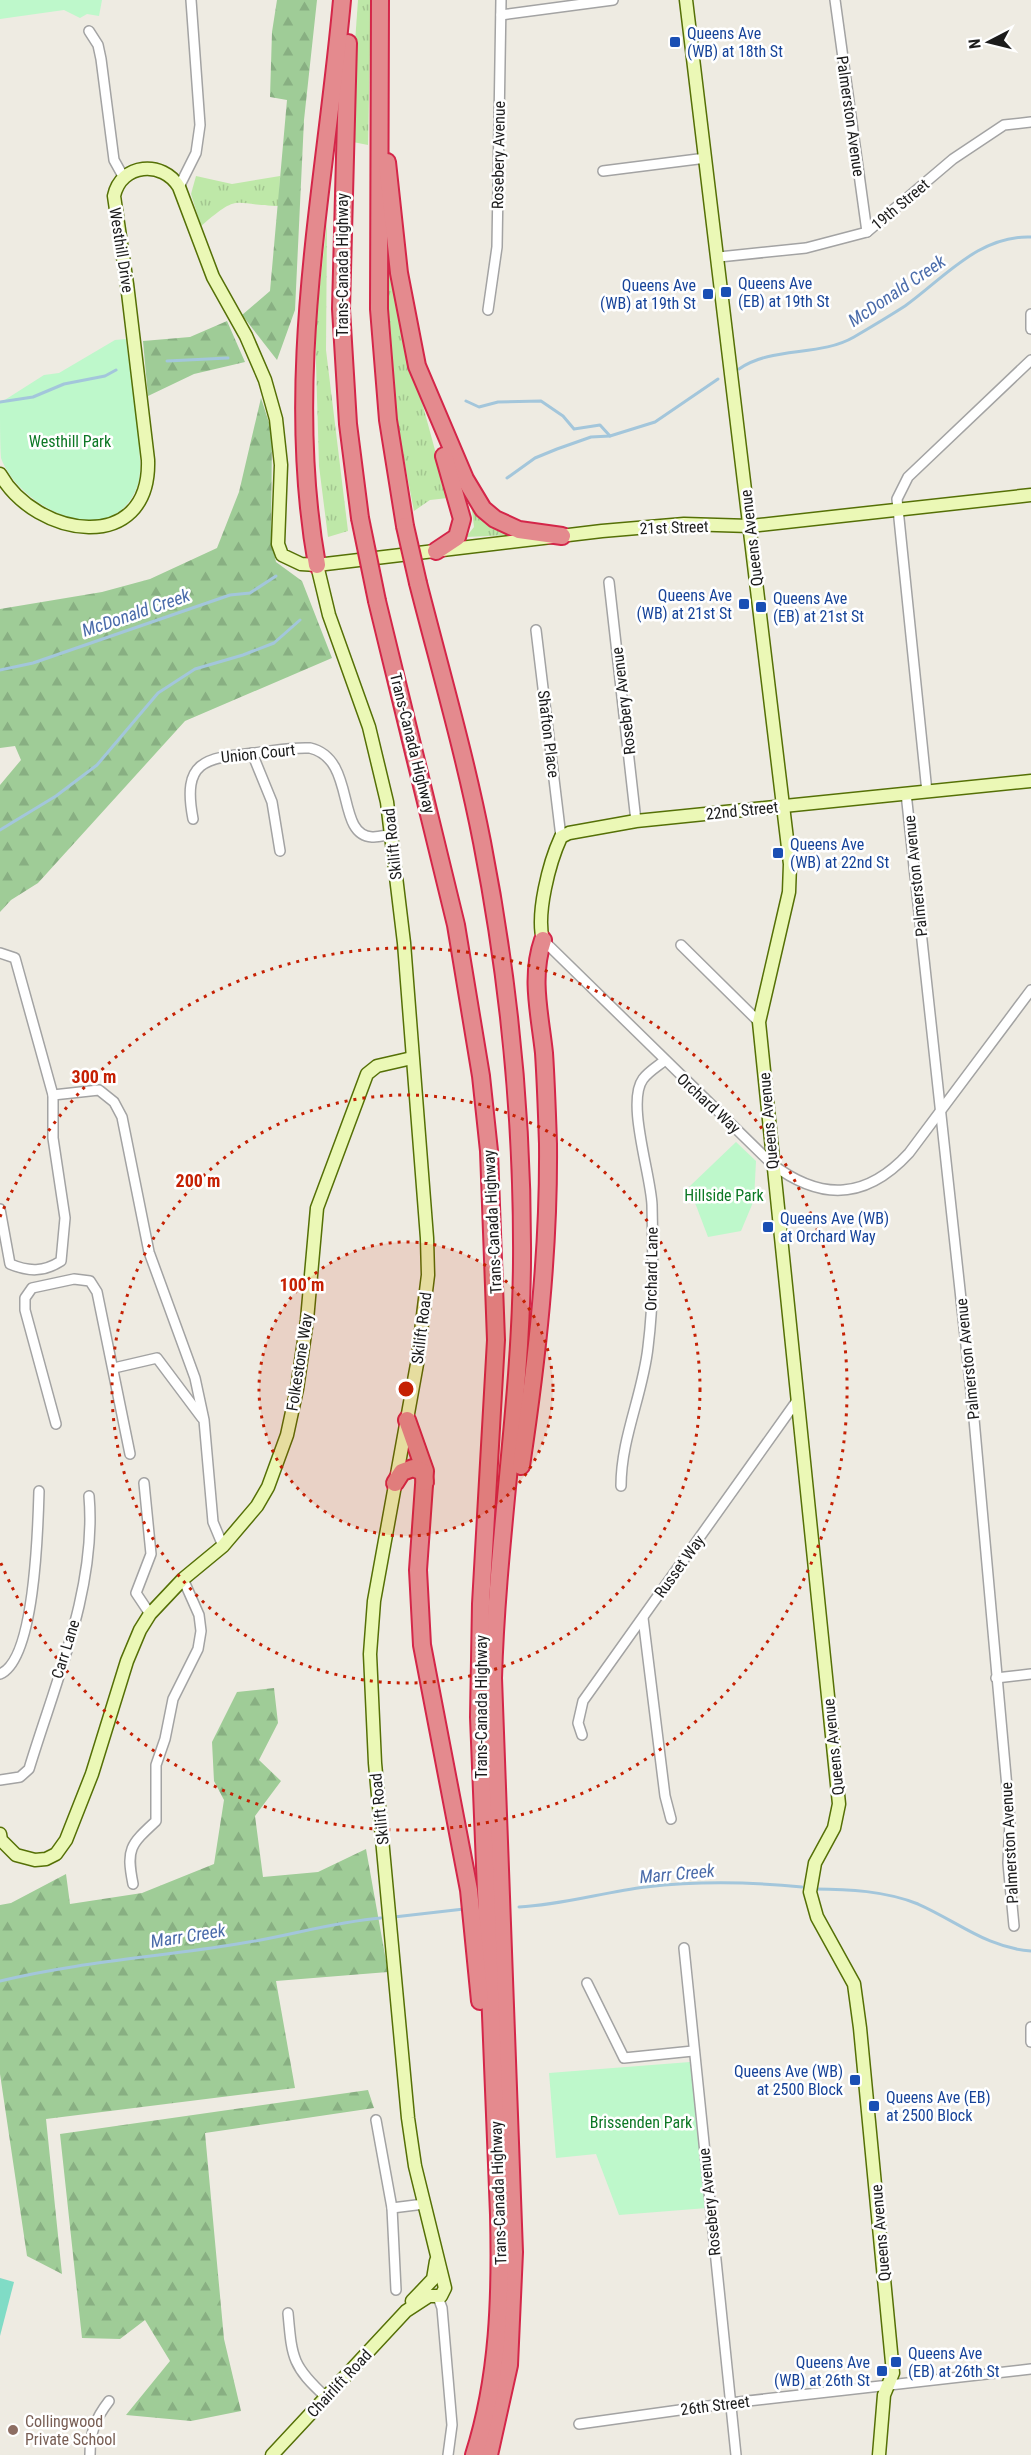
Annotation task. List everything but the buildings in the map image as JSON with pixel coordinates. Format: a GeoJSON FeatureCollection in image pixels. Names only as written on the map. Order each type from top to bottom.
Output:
{"type":"FeatureCollection","features":[{"type":"Feature","properties":{"kind":"highway"},"geometry":{"type":"LineString","coordinates":[[317,565],[304,462],[304,371],[312,244],[342,0]]}},
{"type":"Feature","properties":{"kind":"highway","name":"Trans-Canada Highway"},"geometry":{"type":"LineString","coordinates":[[350,0],[341,309],[347,414],[360,518],[377,601],[456,925],[481,1076],[489,1151],[495,1273],[495,1368],[481,1604],[479,1717],[500,2214],[500,2291],[495,2364],[484,2421],[474,2455]]}},
{"type":"Feature","properties":{"kind":"highway","name":"Trans-Canada Highway"},"geometry":{"type":"LineString","coordinates":[[380,0],[379,309],[388,420],[405,526],[482,841],[506,997],[517,1112],[522,1225],[520,1339],[493,1678],[514,2252],[508,2365],[489,2455]]}},
{"type":"Feature","properties":{"kind":"highway"},"geometry":{"type":"LineString","coordinates":[[379,98],[399,273],[417,366],[462,519],[457,537],[436,551]]}},
{"type":"Feature","properties":{"kind":"highway"},"geometry":{"type":"LineString","coordinates":[[417,366],[461,470],[483,509],[495,519],[519,530],[562,536]]}},
{"type":"Feature","properties":{"kind":"highway"},"geometry":{"type":"LineString","coordinates":[[497,1606],[532,1390],[544,1263],[547,1114],[536,976],[538,955],[543,940]]}},
{"type":"Feature","properties":{"kind":"highway"},"geometry":{"type":"LineString","coordinates":[[407,1420],[422,1458],[425,1482],[418,1570],[419,1619],[431,1700],[469,1890],[500,2214]]}},
{"type":"Feature","properties":{"kind":"highway"},"geometry":{"type":"LineString","coordinates":[[395,1483],[402,1472],[413,1468],[423,1473],[425,1482]]}},
{"type":"Feature","properties":{"kind":"street"},"geometry":{"type":"LineString","coordinates":[[179,187],[196,153],[200,125],[191,0]]}},
{"type":"Feature","properties":{"kind":"street","name":"Rosebery Avenue"},"geometry":{"type":"LineString","coordinates":[[488,310],[497,247],[501,0]]}},
{"type":"Feature","properties":{"kind":"street"},"geometry":{"type":"LineString","coordinates":[[501,15],[613,0]]}},
{"type":"Feature","properties":{"kind":"street","name":"Queens Avenue"},"geometry":{"type":"LineString","coordinates":[[686,0],[719,257],[790,864],[789,892],[759,1023],[796,1402],[839,1804],[834,1828],[815,1863],[810,1892],[817,1917],[845,1964],[857,2000],[893,2373],[884,2395],[879,2455]]}},
{"type":"Feature","properties":{"kind":"street","name":"Palmerston Avenue"},"geometry":{"type":"LineString","coordinates":[[835,0],[867,232]]}},
{"type":"Feature","properties":{"kind":"street"},"geometry":{"type":"LineString","coordinates":[[89,31],[98,45],[101,58],[114,160],[124,178],[139,169],[152,168],[170,175],[179,187],[213,277],[246,336],[265,380],[276,419],[281,465],[278,544],[282,555],[302,564],[317,565]]}},
{"type":"Feature","properties":{"kind":"street","name":"19th Street"},"geometry":{"type":"LineString","coordinates":[[719,257],[806,248],[867,232],[962,153],[1004,125],[1031,122]]}},
{"type":"Feature","properties":{"kind":"street"},"geometry":{"type":"LineString","coordinates":[[603,171],[706,158]]}},
{"type":"Feature","properties":{"kind":"street","name":"Westhill Drive"},"geometry":{"type":"LineString","coordinates":[[0,474],[16,496],[30,509],[54,522],[78,527],[98,527],[117,521],[134,508],[145,490],[148,460],[128,284],[114,196],[124,178]]}},
{"type":"Feature","properties":{"kind":"street"},"geometry":{"type":"LineString","coordinates":[[1031,314],[1031,329]]}},
{"type":"Feature","properties":{"kind":"street"},"geometry":{"type":"LineString","coordinates":[[898,508],[897,499],[908,477],[1031,360]]}},
{"type":"Feature","properties":{"kind":"street","name":"21st Street"},"geometry":{"type":"LineString","coordinates":[[317,565],[684,524],[750,526],[1031,495]]}},
{"type":"Feature","properties":{"kind":"street","name":"Palmerston Avenue"},"geometry":{"type":"LineString","coordinates":[[898,508],[927,792]]}},
{"type":"Feature","properties":{"kind":"street","name":"Skilift Road"},"geometry":{"type":"LineString","coordinates":[[317,565],[329,615],[375,747],[391,835],[404,943],[428,1275],[417,1364],[374,1601],[371,1695],[408,2118],[415,2166],[434,2242],[436,2267],[434,2288]]}},
{"type":"Feature","properties":{"kind":"street","name":"Rosebery Avenue"},"geometry":{"type":"LineString","coordinates":[[609,582],[636,821]]}},
{"type":"Feature","properties":{"kind":"street","name":"Shafton Place"},"geometry":{"type":"LineString","coordinates":[[537,630],[561,837]]}},
{"type":"Feature","properties":{"kind":"street","name":"Union Court"},"geometry":{"type":"LineString","coordinates":[[193,819],[189,790],[192,777],[200,766],[216,757],[303,748],[322,752],[336,765],[350,817],[356,828],[371,837],[391,835]]}},
{"type":"Feature","properties":{"kind":"street"},"geometry":{"type":"LineString","coordinates":[[252,753],[272,802],[280,851]]}},
{"type":"Feature","properties":{"kind":"street","name":"22nd Street"},"geometry":{"type":"LineString","coordinates":[[561,837],[569,833],[636,821],[1031,781]]}},
{"type":"Feature","properties":{"kind":"street","name":"Palmerston Avenue"},"geometry":{"type":"LineString","coordinates":[[906,794],[974,1419],[1010,1821],[1008,1863],[1014,1926]]}},
{"type":"Feature","properties":{"kind":"street"},"geometry":{"type":"LineString","coordinates":[[543,940],[539,925],[541,911],[561,837]]}},
{"type":"Feature","properties":{"kind":"street","name":"Orchard Way"},"geometry":{"type":"LineString","coordinates":[[543,940],[664,1061],[772,1164],[789,1177],[817,1188],[840,1191],[863,1188],[892,1172],[1031,990]]}},
{"type":"Feature","properties":{"kind":"street"},"geometry":{"type":"LineString","coordinates":[[681,945],[759,1023]]}},
{"type":"Feature","properties":{"kind":"street"},"geometry":{"type":"LineString","coordinates":[[0,953],[15,958],[53,1095],[53,1138],[65,1218],[61,1261],[49,1269],[25,1270],[10,1264],[0,1209]]}},
{"type":"Feature","properties":{"kind":"street","name":"Folkestone Way"},"geometry":{"type":"LineString","coordinates":[[0,1834],[2,1840],[16,1855],[35,1860],[46,1859],[56,1854],[66,1840],[92,1774],[127,1661],[150,1614],[183,1579],[223,1546],[257,1506],[268,1487],[287,1435],[307,1320],[317,1208],[361,1084],[367,1074],[377,1066],[412,1058]]}},
{"type":"Feature","properties":{"kind":"street","name":"Orchard Lane"},"geometry":{"type":"LineString","coordinates":[[621,1486],[621,1460],[640,1393],[648,1347],[653,1271],[652,1193],[637,1100],[642,1079],[664,1061]]}},
{"type":"Feature","properties":{"kind":"street"},"geometry":{"type":"LineString","coordinates":[[53,1095],[99,1090],[114,1102],[122,1117],[149,1252],[162,1294],[182,1335],[195,1378],[204,1420],[213,1522],[223,1546]]}},
{"type":"Feature","properties":{"kind":"street"},"geometry":{"type":"LineString","coordinates":[[56,1424],[26,1310],[25,1298],[32,1288],[74,1278],[90,1281],[97,1292],[130,1454]]}},
{"type":"Feature","properties":{"kind":"street"},"geometry":{"type":"LineString","coordinates":[[114,1368],[158,1358],[204,1420]]}},
{"type":"Feature","properties":{"kind":"street","name":"Russet Way"},"geometry":{"type":"LineString","coordinates":[[582,1735],[578,1723],[583,1701],[796,1402]]}},
{"type":"Feature","properties":{"kind":"street"},"geometry":{"type":"LineString","coordinates":[[144,1484],[152,1554],[136,1593],[150,1614]]}},
{"type":"Feature","properties":{"kind":"street"},"geometry":{"type":"LineString","coordinates":[[0,1674],[9,1671],[15,1660],[33,1592],[38,1542],[39,1491]]}},
{"type":"Feature","properties":{"kind":"street","name":"Carr Lane"},"geometry":{"type":"LineString","coordinates":[[0,1780],[20,1777],[29,1769],[79,1606],[86,1572],[91,1523],[89,1496]]}},
{"type":"Feature","properties":{"kind":"street"},"geometry":{"type":"LineString","coordinates":[[133,1884],[128,1859],[133,1842],[156,1821],[156,1765],[165,1738],[173,1699],[198,1649],[200,1640],[199,1615],[183,1579]]}},
{"type":"Feature","properties":{"kind":"street"},"geometry":{"type":"LineString","coordinates":[[643,1618],[665,1796],[671,1819]]}},
{"type":"Feature","properties":{"kind":"street"},"geometry":{"type":"LineString","coordinates":[[996,1678],[1031,1674]]}},
{"type":"Feature","properties":{"kind":"street","name":"Rosebery Avenue"},"geometry":{"type":"LineString","coordinates":[[684,1948],[736,2455]]}},
{"type":"Feature","properties":{"kind":"street"},"geometry":{"type":"LineString","coordinates":[[587,1983],[624,2058],[693,2051]]}},
{"type":"Feature","properties":{"kind":"street"},"geometry":{"type":"LineString","coordinates":[[1031,2027],[1031,2042]]}},
{"type":"Feature","properties":{"kind":"street"},"geometry":{"type":"LineString","coordinates":[[376,2120],[392,2208],[396,2290]]}},
{"type":"Feature","properties":{"kind":"street"},"geometry":{"type":"LineString","coordinates":[[392,2208],[424,2204]]}},
{"type":"Feature","properties":{"kind":"street"},"geometry":{"type":"LineString","coordinates":[[434,2288],[442,2308],[452,2425],[448,2455]]}},
{"type":"Feature","properties":{"kind":"street","name":"Chairlift Road"},"geometry":{"type":"LineString","coordinates":[[272,2455],[406,2311],[415,2296],[434,2288]]}},
{"type":"Feature","properties":{"kind":"street"},"geometry":{"type":"LineString","coordinates":[[288,2313],[292,2356],[303,2376],[326,2397]]}},
{"type":"Feature","properties":{"kind":"street","name":"26th Street"},"geometry":{"type":"LineString","coordinates":[[579,2424],[730,2403],[1031,2369]]}},
{"type":"Feature","properties":{"kind":"street"},"geometry":{"type":"LineString","coordinates":[[90,2455],[90,2436],[98,2416],[109,2401]]}},
{"type":"Feature","properties":{"kind":"green space"},"geometry":{"type":"Polygon","coordinates":[[[0,0],[102,0],[99,16],[87,14],[80,18],[64,10],[0,19],[0,0]]]}},
{"type":"Feature","properties":{"kind":"green space"},"geometry":{"type":"Polygon","coordinates":[[[277,0],[317,0],[304,120],[295,310],[277,360],[242,315],[270,291],[287,100],[270,97],[272,32],[277,0]]]}},
{"type":"Feature","properties":{"kind":"green space"},"geometry":{"type":"Polygon","coordinates":[[[358,0],[371,0],[368,145],[348,141],[358,0]]]}},
{"type":"Feature","properties":{"kind":"green space"},"geometry":{"type":"Polygon","coordinates":[[[196,176],[232,184],[280,176],[279,206],[231,204],[201,226],[191,194],[196,176]]]}},
{"type":"Feature","properties":{"kind":"green space"},"geometry":{"type":"Polygon","coordinates":[[[327,222],[326,350],[348,531],[328,537],[319,466],[315,329],[327,222]]]}},
{"type":"Feature","properties":{"kind":"green space"},"geometry":{"type":"Polygon","coordinates":[[[392,247],[407,347],[448,498],[430,500],[414,511],[394,408],[384,248],[392,247]]]}},
{"type":"Feature","properties":{"kind":"green space"},"geometry":{"type":"Polygon","coordinates":[[[227,321],[245,362],[194,374],[148,396],[143,341],[190,337],[227,321]]]}},
{"type":"Feature","properties":{"kind":"green space","name":"Westhill Park"},"geometry":{"type":"Polygon","coordinates":[[[126,339],[139,436],[138,484],[126,505],[110,517],[90,520],[68,517],[47,508],[27,494],[11,477],[1,458],[0,403],[44,375],[59,373],[115,340],[126,339]]]}},
{"type":"Feature","properties":{"kind":"green space"},"geometry":{"type":"Polygon","coordinates":[[[261,398],[272,432],[271,540],[276,562],[302,581],[332,658],[185,721],[38,883],[11,900],[0,912],[0,785],[21,760],[15,746],[0,748],[0,609],[102,592],[150,579],[217,548],[239,492],[261,398]]]}},
{"type":"Feature","properties":{"kind":"green space"},"geometry":{"type":"Polygon","coordinates":[[[471,503],[510,535],[466,537],[474,527],[471,503]]]}},
{"type":"Feature","properties":{"kind":"green space","name":"Hillside Park"},"geometry":{"type":"Polygon","coordinates":[[[736,1142],[756,1161],[754,1200],[741,1231],[708,1237],[689,1187],[736,1142]]]}},
{"type":"Feature","properties":{"kind":"green space"},"geometry":{"type":"Polygon","coordinates":[[[274,1688],[278,1723],[259,1760],[281,1781],[255,1816],[263,1877],[318,1872],[366,1849],[388,1972],[276,1981],[295,2088],[46,2119],[62,2274],[27,2256],[0,2074],[0,1905],[11,1903],[66,1874],[70,1904],[142,1893],[214,1864],[224,1800],[214,1781],[212,1742],[237,1692],[274,1688]]]}},
{"type":"Feature","properties":{"kind":"green space","name":"Brissenden Park"},"geometry":{"type":"Polygon","coordinates":[[[690,2062],[707,2208],[619,2215],[596,2154],[556,2158],[549,2073],[690,2062]]]}},
{"type":"Feature","properties":{"kind":"green space"},"geometry":{"type":"Polygon","coordinates":[[[368,2090],[374,2108],[205,2133],[224,2339],[241,2411],[191,2421],[126,2415],[170,2361],[145,2320],[120,2339],[82,2338],[60,2134],[368,2090]]]}},
{"type":"Feature","properties":{"kind":"green space"},"geometry":{"type":"Polygon","coordinates":[[[0,2278],[14,2282],[0,2336],[0,2278]]]}},
{"type":"Feature","properties":{"kind":"waterway","name":"McDonald Creek"},"geometry":{"type":"LineString","coordinates":[[739,369],[766,357],[841,343],[905,306],[948,271],[979,251],[1012,238],[1031,237]]}},
{"type":"Feature","properties":{"kind":"waterway"},"geometry":{"type":"LineString","coordinates":[[167,361],[228,358]]}},
{"type":"Feature","properties":{"kind":"waterway"},"geometry":{"type":"LineString","coordinates":[[0,402],[33,397],[64,384],[105,376],[116,370]]}},
{"type":"Feature","properties":{"kind":"waterway","name":"McDonald Creek"},"geometry":{"type":"LineString","coordinates":[[507,478],[535,458],[557,449],[591,437],[610,436],[655,422],[718,379]]}},
{"type":"Feature","properties":{"kind":"waterway"},"geometry":{"type":"LineString","coordinates":[[466,401],[479,407],[498,402],[541,401],[563,416],[574,429],[600,425],[610,436]]}},
{"type":"Feature","properties":{"kind":"waterway","name":"McDonald Creek"},"geometry":{"type":"LineString","coordinates":[[0,670],[33,663],[230,595],[250,593],[276,576]]}},
{"type":"Feature","properties":{"kind":"waterway"},"geometry":{"type":"LineString","coordinates":[[0,830],[56,796],[97,765],[158,693],[195,669],[274,643],[300,620]]}},
{"type":"Feature","properties":{"kind":"waterway","name":"Marr Creek"},"geometry":{"type":"LineString","coordinates":[[519,1907],[666,1885],[724,1883],[802,1887]]}},
{"type":"Feature","properties":{"kind":"waterway","name":"Marr Creek"},"geometry":{"type":"LineString","coordinates":[[814,1889],[893,1896],[918,1904],[1000,1945],[1031,1951]]}},
{"type":"Feature","properties":{"kind":"waterway","name":"Marr Creek"},"geometry":{"type":"LineString","coordinates":[[394,1917],[464,1909]]}},
{"type":"Feature","properties":{"kind":"waterway","name":"Marr Creek"},"geometry":{"type":"LineString","coordinates":[[0,1981],[88,1964],[207,1949],[381,1918]]}},
{"type":"Feature","properties":{"kind":"place","name":"Queens Ave (WB) at 18th St"},"geometry":{"type":"Point","coordinates":[675,42]}},
{"type":"Feature","properties":{"kind":"place","name":"Queens Ave (EB) at 19th St"},"geometry":{"type":"Point","coordinates":[726,292]}},
{"type":"Feature","properties":{"kind":"place","name":"Queens Ave (WB) at 19th St"},"geometry":{"type":"Point","coordinates":[708,294]}},
{"type":"Feature","properties":{"kind":"place","name":"Queens Ave (WB) at 21st St"},"geometry":{"type":"Point","coordinates":[744,604]}},
{"type":"Feature","properties":{"kind":"place","name":"Queens Ave (EB) at 21st St"},"geometry":{"type":"Point","coordinates":[761,607]}},
{"type":"Feature","properties":{"kind":"place","name":"Queens Ave (WB) at 22nd St"},"geometry":{"type":"Point","coordinates":[778,853]}},
{"type":"Feature","properties":{"kind":"place","name":"Queens Ave (WB) at Orchard Way"},"geometry":{"type":"Point","coordinates":[768,1227]}},
{"type":"Feature","properties":{"kind":"place","name":"Queens Ave (WB) at 2500 Block"},"geometry":{"type":"Point","coordinates":[855,2080]}},
{"type":"Feature","properties":{"kind":"place","name":"Queens Ave (EB) at 2500 Block"},"geometry":{"type":"Point","coordinates":[874,2106]}},
{"type":"Feature","properties":{"kind":"place","name":"Queens Ave (EB) at 26th St"},"geometry":{"type":"Point","coordinates":[896,2362]}},
{"type":"Feature","properties":{"kind":"place","name":"Queens Ave (WB) at 26th St"},"geometry":{"type":"Point","coordinates":[882,2371]}},
{"type":"Feature","properties":{"kind":"place","name":"Collingwood Private School"},"geometry":{"type":"Point","coordinates":[13,2430]}}]}
